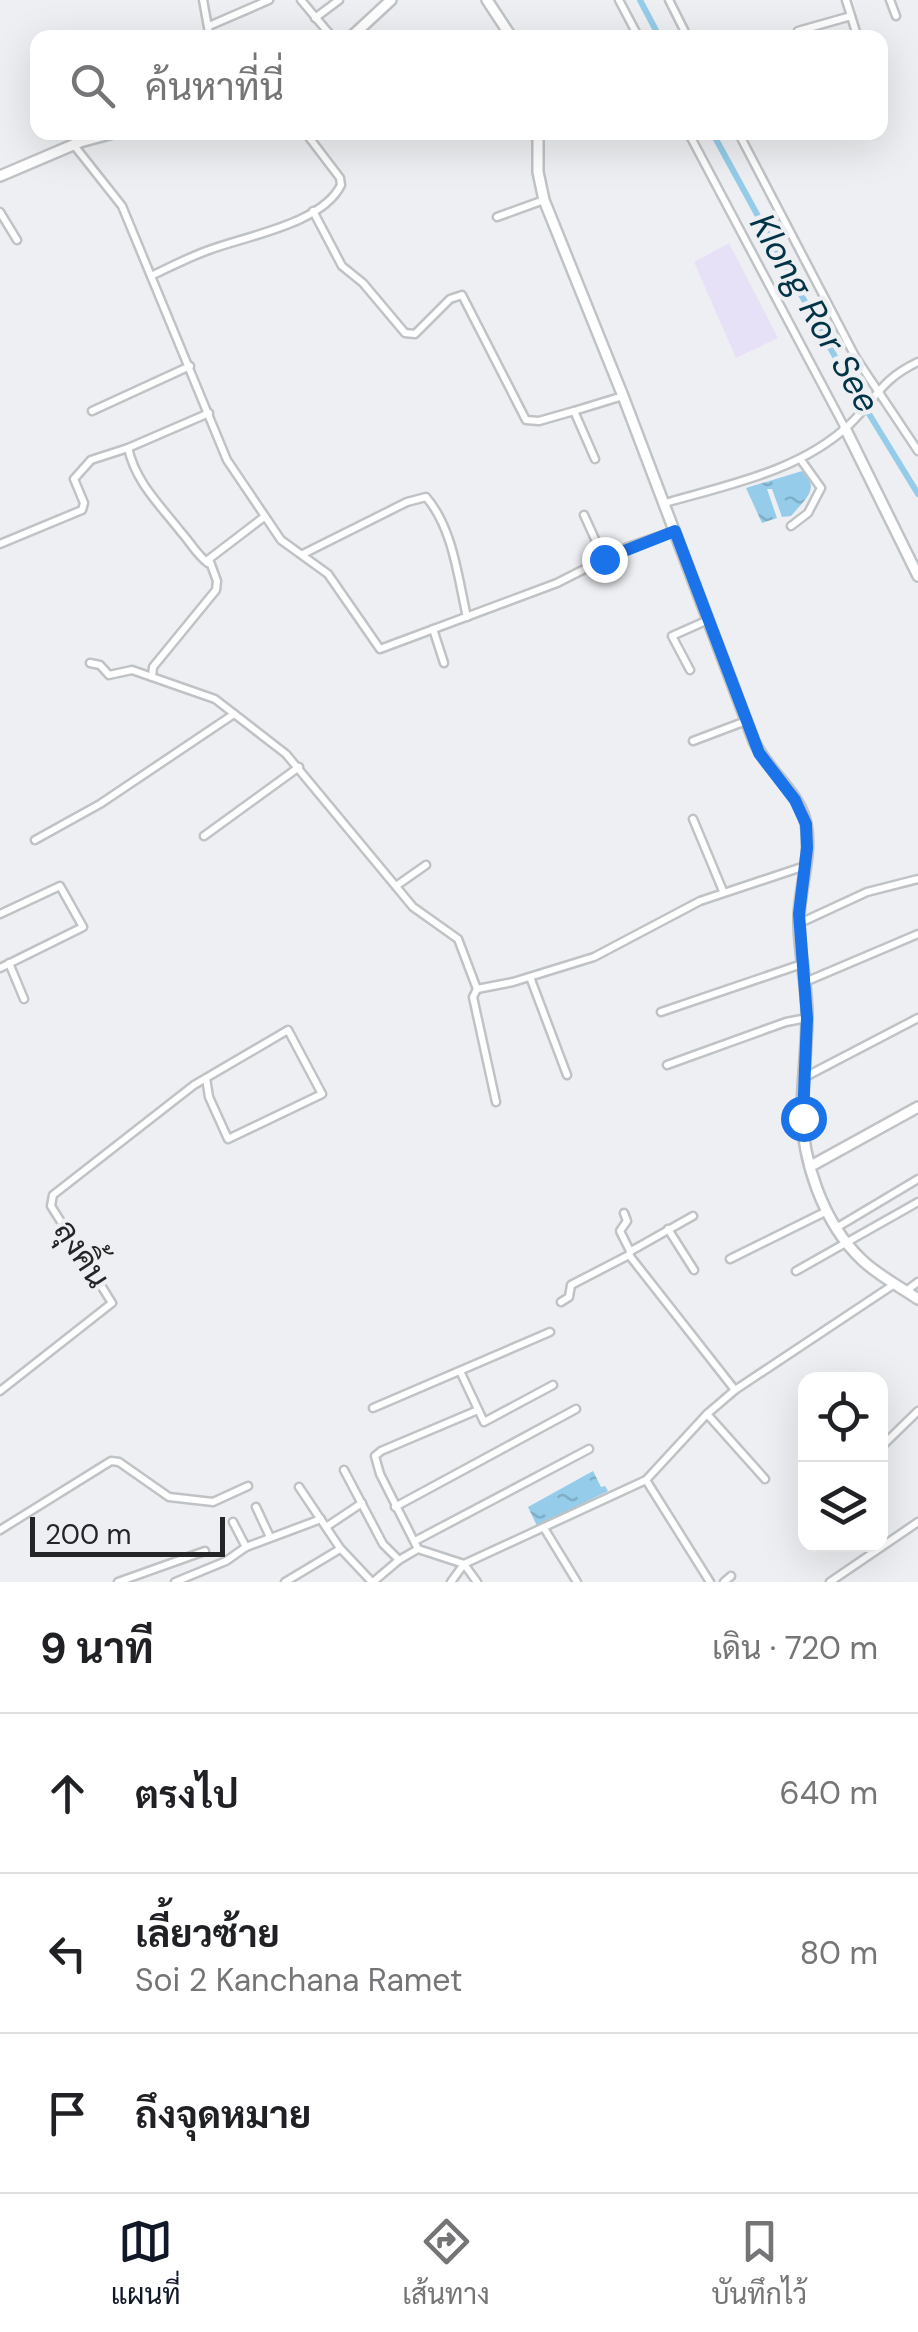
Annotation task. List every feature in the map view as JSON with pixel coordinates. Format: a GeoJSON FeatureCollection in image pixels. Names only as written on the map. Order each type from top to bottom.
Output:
{"type":"FeatureCollection","features":[{"type":"Feature","properties":{"kind":"street"},"geometry":{"type":"LineString","coordinates":[[202,0],[209,30]]}},
{"type":"Feature","properties":{"kind":"street"},"geometry":{"type":"LineString","coordinates":[[208,26],[269,0]]}},
{"type":"Feature","properties":{"kind":"street"},"geometry":{"type":"LineString","coordinates":[[302,0],[324,30]]}},
{"type":"Feature","properties":{"kind":"street"},"geometry":{"type":"LineString","coordinates":[[315,18],[339,0]]}},
{"type":"Feature","properties":{"kind":"street"},"geometry":{"type":"LineString","coordinates":[[359,30],[391,0]]}},
{"type":"Feature","properties":{"kind":"street"},"geometry":{"type":"LineString","coordinates":[[487,0],[507,30]]}},
{"type":"Feature","properties":{"kind":"street"},"geometry":{"type":"LineString","coordinates":[[619,0],[635,30]]}},
{"type":"Feature","properties":{"kind":"street"},"geometry":{"type":"LineString","coordinates":[[669,0],[684,30]]}},
{"type":"Feature","properties":{"kind":"street"},"geometry":{"type":"LineString","coordinates":[[890,0],[896,16]]}},
{"type":"Feature","properties":{"kind":"street"},"geometry":{"type":"LineString","coordinates":[[848,1],[855,30]]}},
{"type":"Feature","properties":{"kind":"street"},"geometry":{"type":"LineString","coordinates":[[802,30],[851,16]]}},
{"type":"Feature","properties":{"kind":"street"},"geometry":{"type":"LineString","coordinates":[[0,176],[89,140]]}},
{"type":"Feature","properties":{"kind":"street"},"geometry":{"type":"LineString","coordinates":[[150,276],[205,252],[270,231],[313,211],[336,194],[341,182],[311,140]]}},
{"type":"Feature","properties":{"kind":"street"},"geometry":{"type":"LineString","coordinates":[[538,140],[538,172],[544,200],[746,721],[764,763],[803,814],[808,836],[799,924],[807,1018],[803,1118],[811,1166],[827,1210],[848,1244],[893,1285],[918,1299]]}},
{"type":"Feature","properties":{"kind":"street"},"geometry":{"type":"LineString","coordinates":[[692,140],[848,426],[918,576]]}},
{"type":"Feature","properties":{"kind":"street"},"geometry":{"type":"LineString","coordinates":[[742,140],[874,393],[918,451]]}},
{"type":"Feature","properties":{"kind":"street"},"geometry":{"type":"LineString","coordinates":[[74,144],[120,202],[227,460],[281,540],[328,574],[380,649],[556,583],[675,531]]}},
{"type":"Feature","properties":{"kind":"street"},"geometry":{"type":"LineString","coordinates":[[498,217],[544,200]]}},
{"type":"Feature","properties":{"kind":"street"},"geometry":{"type":"LineString","coordinates":[[313,211],[342,266],[363,282],[405,333],[415,334],[450,299],[462,295],[526,420],[538,422],[623,396]]}},
{"type":"Feature","properties":{"kind":"street"},"geometry":{"type":"LineString","coordinates":[[0,212],[17,240]]}},
{"type":"Feature","properties":{"kind":"street"},"geometry":{"type":"LineString","coordinates":[[664,503],[801,460],[848,426],[891,376],[918,362]]}},
{"type":"Feature","properties":{"kind":"street"},"geometry":{"type":"LineString","coordinates":[[92,412],[190,366]]}},
{"type":"Feature","properties":{"kind":"street"},"geometry":{"type":"LineString","coordinates":[[574,411],[595,459]]}},
{"type":"Feature","properties":{"kind":"street"},"geometry":{"type":"LineString","coordinates":[[0,544],[81,511],[84,502],[75,476],[91,460],[209,413]]}},
{"type":"Feature","properties":{"kind":"street"},"geometry":{"type":"LineString","coordinates":[[128,448],[153,499],[208,563],[218,588],[153,667],[153,678]]}},
{"type":"Feature","properties":{"kind":"street"},"geometry":{"type":"LineString","coordinates":[[792,526],[808,514],[821,488],[801,460]]}},
{"type":"Feature","properties":{"kind":"street"},"geometry":{"type":"LineString","coordinates":[[303,554],[407,502],[426,497],[452,550],[467,616]]}},
{"type":"Feature","properties":{"kind":"street"},"geometry":{"type":"LineString","coordinates":[[584,515],[604,559]]}},
{"type":"Feature","properties":{"kind":"street"},"geometry":{"type":"LineString","coordinates":[[208,563],[226,544],[265,517]]}},
{"type":"Feature","properties":{"kind":"street"},"geometry":{"type":"LineString","coordinates":[[690,670],[672,636],[708,620]]}},
{"type":"Feature","properties":{"kind":"street"},"geometry":{"type":"LineString","coordinates":[[433,630],[444,663]]}},
{"type":"Feature","properties":{"kind":"street"},"geometry":{"type":"LineString","coordinates":[[90,663],[100,665],[109,675],[129,669],[208,696],[234,714],[298,767],[413,907],[458,939],[477,989],[473,997],[496,1102]]}},
{"type":"Feature","properties":{"kind":"street"},"geometry":{"type":"LineString","coordinates":[[35,840],[100,804],[234,714]]}},
{"type":"Feature","properties":{"kind":"street"},"geometry":{"type":"LineString","coordinates":[[693,740],[746,721]]}},
{"type":"Feature","properties":{"kind":"street"},"geometry":{"type":"LineString","coordinates":[[204,836],[298,767]]}},
{"type":"Feature","properties":{"kind":"street"},"geometry":{"type":"LineString","coordinates":[[693,819],[722,892]]}},
{"type":"Feature","properties":{"kind":"street"},"geometry":{"type":"LineString","coordinates":[[396,886],[426,865]]}},
{"type":"Feature","properties":{"kind":"street"},"geometry":{"type":"LineString","coordinates":[[477,989],[530,977],[614,948],[665,918],[722,892],[805,866]]}},
{"type":"Feature","properties":{"kind":"street"},"geometry":{"type":"LineString","coordinates":[[799,924],[867,892],[918,879]]}},
{"type":"Feature","properties":{"kind":"street"},"geometry":{"type":"LineString","coordinates":[[0,914],[60,886],[83,928],[0,968]]}},
{"type":"Feature","properties":{"kind":"street"},"geometry":{"type":"LineString","coordinates":[[805,982],[918,934]]}},
{"type":"Feature","properties":{"kind":"street"},"geometry":{"type":"LineString","coordinates":[[10,963],[24,999]]}},
{"type":"Feature","properties":{"kind":"street"},"geometry":{"type":"LineString","coordinates":[[661,1012],[803,964]]}},
{"type":"Feature","properties":{"kind":"street"},"geometry":{"type":"LineString","coordinates":[[530,977],[567,1074]]}},
{"type":"Feature","properties":{"kind":"street"},"geometry":{"type":"LineString","coordinates":[[668,1066],[786,1022],[807,1018]]}},
{"type":"Feature","properties":{"kind":"street"},"geometry":{"type":"LineString","coordinates":[[804,1078],[918,1018]]}},
{"type":"Feature","properties":{"kind":"street","name":"ลุงคิ้น"},"geometry":{"type":"LineString","coordinates":[[0,1391],[112,1304],[53,1208],[52,1197],[165,1105],[206,1078],[288,1030],[322,1094],[228,1139],[206,1078]]}},
{"type":"Feature","properties":{"kind":"street"},"geometry":{"type":"LineString","coordinates":[[811,1166],[918,1107]]}},
{"type":"Feature","properties":{"kind":"street"},"geometry":{"type":"LineString","coordinates":[[836,1228],[918,1179]]}},
{"type":"Feature","properties":{"kind":"street"},"geometry":{"type":"LineString","coordinates":[[796,1271],[918,1202]]}},
{"type":"Feature","properties":{"kind":"street"},"geometry":{"type":"LineString","coordinates":[[730,1259],[827,1210]]}},
{"type":"Feature","properties":{"kind":"street"},"geometry":{"type":"LineString","coordinates":[[624,1213],[627,1220],[620,1232],[630,1253],[735,1390]]}},
{"type":"Feature","properties":{"kind":"street"},"geometry":{"type":"LineString","coordinates":[[561,1302],[568,1297],[571,1285],[693,1216]]}},
{"type":"Feature","properties":{"kind":"street"},"geometry":{"type":"LineString","coordinates":[[668,1230],[694,1270]]}},
{"type":"Feature","properties":{"kind":"street"},"geometry":{"type":"LineString","coordinates":[[906,1290],[918,1282]]}},
{"type":"Feature","properties":{"kind":"street"},"geometry":{"type":"LineString","coordinates":[[451,1582],[464,1564],[646,1480],[707,1414],[735,1390],[893,1285]]}},
{"type":"Feature","properties":{"kind":"street"},"geometry":{"type":"LineString","coordinates":[[373,1408],[550,1332]]}},
{"type":"Feature","properties":{"kind":"street"},"geometry":{"type":"LineString","coordinates":[[460,1370],[484,1422],[553,1385]]}},
{"type":"Feature","properties":{"kind":"street"},"geometry":{"type":"LineString","coordinates":[[396,1507],[576,1409]]}},
{"type":"Feature","properties":{"kind":"street"},"geometry":{"type":"LineString","coordinates":[[477,1582],[464,1564],[417,1545],[375,1462],[376,1454],[478,1410]]}},
{"type":"Feature","properties":{"kind":"street"},"geometry":{"type":"LineString","coordinates":[[888,1440],[918,1412]]}},
{"type":"Feature","properties":{"kind":"street"},"geometry":{"type":"LineString","coordinates":[[707,1414],[766,1479]]}},
{"type":"Feature","properties":{"kind":"street"},"geometry":{"type":"LineString","coordinates":[[299,1487],[340,1548],[373,1582],[417,1545],[589,1449]]}},
{"type":"Feature","properties":{"kind":"street"},"geometry":{"type":"LineString","coordinates":[[0,1530],[114,1460],[169,1497],[215,1502],[248,1486]]}},
{"type":"Feature","properties":{"kind":"street"},"geometry":{"type":"LineString","coordinates":[[344,1470],[384,1544],[399,1560]]}},
{"type":"Feature","properties":{"kind":"street"},"geometry":{"type":"LineString","coordinates":[[646,1480],[710,1582]]}},
{"type":"Feature","properties":{"kind":"street"},"geometry":{"type":"LineString","coordinates":[[326,1527],[362,1503]]}},
{"type":"Feature","properties":{"kind":"street"},"geometry":{"type":"LineString","coordinates":[[256,1508],[270,1538]]}},
{"type":"Feature","properties":{"kind":"street"},"geometry":{"type":"LineString","coordinates":[[175,1582],[226,1561],[246,1546],[321,1519]]}},
{"type":"Feature","properties":{"kind":"street"},"geometry":{"type":"LineString","coordinates":[[234,1522],[246,1546]]}},
{"type":"Feature","properties":{"kind":"street"},"geometry":{"type":"LineString","coordinates":[[830,1582],[918,1522]]}},
{"type":"Feature","properties":{"kind":"street"},"geometry":{"type":"LineString","coordinates":[[544,1528],[577,1582]]}},
{"type":"Feature","properties":{"kind":"street"},"geometry":{"type":"LineString","coordinates":[[286,1582],[340,1548]]}},
{"type":"Feature","properties":{"kind":"street"},"geometry":{"type":"LineString","coordinates":[[121,1582],[204,1552]]}},
{"type":"Feature","properties":{"kind":"street"},"geometry":{"type":"LineString","coordinates":[[724,1582],[731,1576]]}},
{"type":"Feature","properties":{"kind":"shaded area"},"geometry":{"type":"Polygon","coordinates":[[[729,243],[778,338],[736,358],[694,262],[729,243]]]}},
{"type":"Feature","properties":{"kind":"water"},"geometry":{"type":"Polygon","coordinates":[[[802,471],[811,483],[805,499],[791,516],[782,517],[772,489],[767,489],[777,518],[762,523],[746,488],[802,471]]]}},
{"type":"Feature","properties":{"kind":"water"},"geometry":{"type":"Polygon","coordinates":[[[593,1471],[601,1487],[608,1491],[537,1526],[528,1507],[593,1471]]]}},
{"type":"Feature","properties":{"kind":"waterway","name":"Klong Ror See"},"geometry":{"type":"LineString","coordinates":[[640,0],[656,30]]}},
{"type":"Feature","properties":{"kind":"waterway","name":"Klong Ror See"},"geometry":{"type":"LineString","coordinates":[[716,140],[844,373],[918,494]]}},
{"type":"Feature","properties":{"kind":"route"},"geometry":{"type":"LineString","coordinates":[[604,559],[675,531],[759,753],[803,814],[807,848],[799,914],[807,1018],[803,1118]]}}]}
